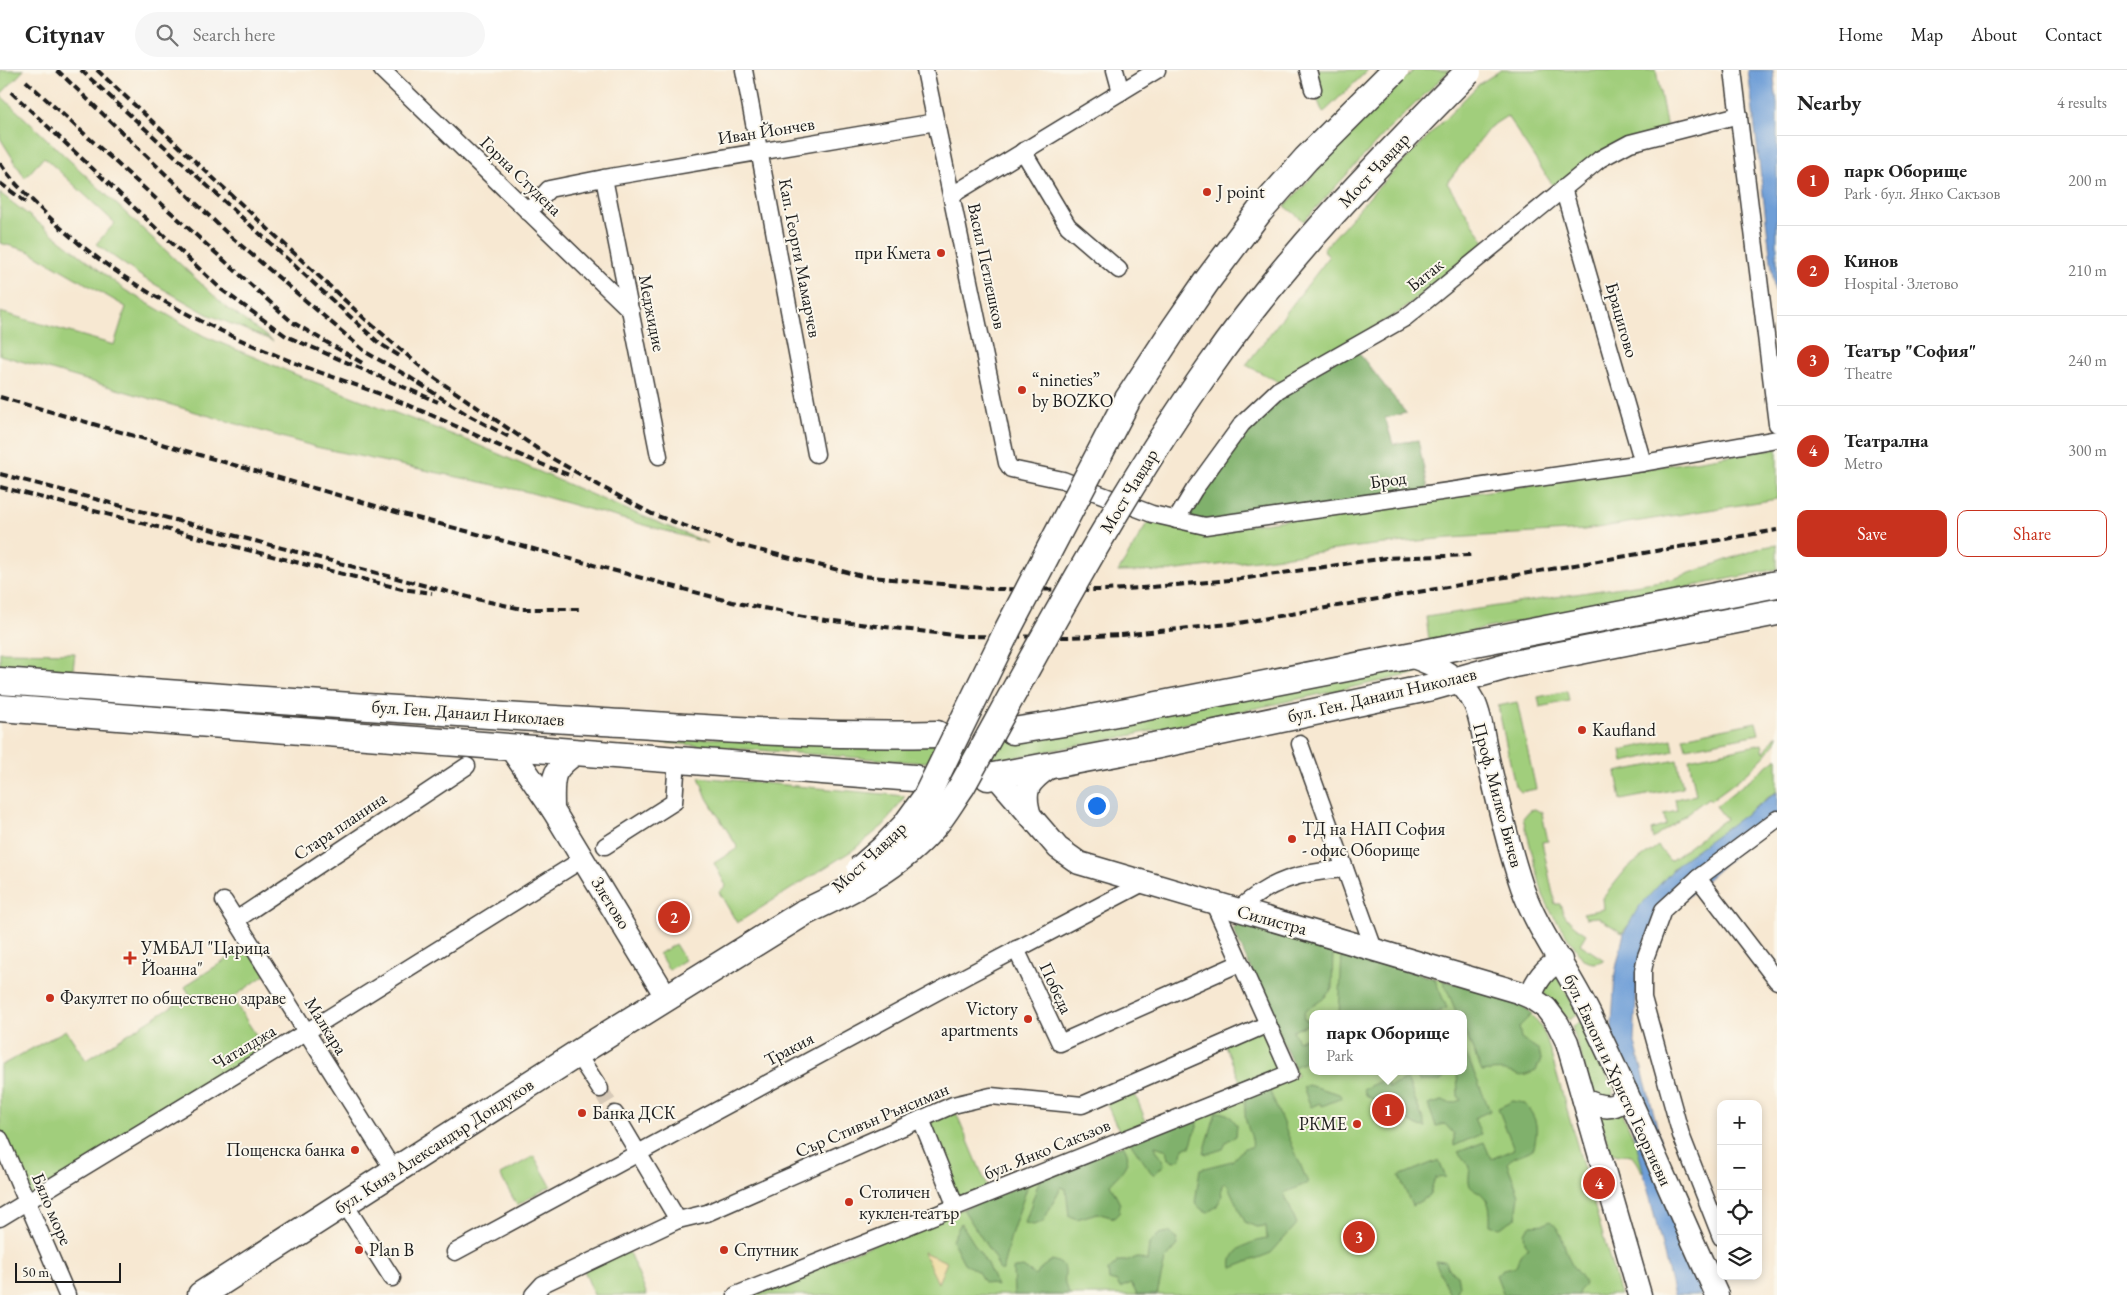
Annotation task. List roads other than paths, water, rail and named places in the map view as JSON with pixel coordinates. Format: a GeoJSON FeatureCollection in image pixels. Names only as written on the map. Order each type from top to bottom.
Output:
{"type":"FeatureCollection","features":[{"type":"Feature","properties":{"kind":"main road","name":"Мост Чавдар"},"geometry":{"type":"LineString","coordinates":[[805,912],[883,849],[905,826],[926,797],[1008,629],[1128,399],[1207,281],[1259,212],[1306,158],[1395,70]]}},
{"type":"Feature","properties":{"kind":"main road","name":"Мост Чавдар"},"geometry":{"type":"LineString","coordinates":[[667,998],[805,912],[878,875],[909,851],[933,827],[962,786],[1137,475],[1209,368],[1252,310],[1336,209],[1470,71]]}},
{"type":"Feature","properties":{"kind":"main road","name":"бул. Ген. Данаил Николаев"},"geometry":{"type":"LineString","coordinates":[[1013,731],[1070,722],[1777,584]]}},
{"type":"Feature","properties":{"kind":"main road","name":"бул. Ген. Данаил Николаев"},"geometry":{"type":"LineString","coordinates":[[992,777],[1211,734],[1458,680],[1514,664],[1777,612]]}},
{"type":"Feature","properties":{"kind":"main road","name":"Проф. Милко Бичев"},"geometry":{"type":"LineString","coordinates":[[1410,656],[1436,666],[1458,680],[1475,704],[1494,788],[1522,886],[1535,919],[1561,960]]}},
{"type":"Feature","properties":{"kind":"main road","name":"бул. Ген. Данаил Николаев"},"geometry":{"type":"LineString","coordinates":[[0,681],[510,717],[804,734],[937,734]]}},
{"type":"Feature","properties":{"kind":"main road","name":"бул. Ген. Данаил Николаев"},"geometry":{"type":"LineString","coordinates":[[0,708],[914,778]]}},
{"type":"Feature","properties":{"kind":"main road"},"geometry":{"type":"LineString","coordinates":[[510,717],[509,746],[568,720]]}},
{"type":"Feature","properties":{"kind":"main road","name":"Злетово"},"geometry":{"type":"LineString","coordinates":[[509,746],[553,810],[667,998]]}},
{"type":"Feature","properties":{"kind":"main road"},"geometry":{"type":"LineString","coordinates":[[553,810],[554,773],[563,761],[578,752]]}},
{"type":"Feature","properties":{"kind":"main road"},"geometry":{"type":"LineString","coordinates":[[1030,816],[1026,792],[1036,776],[1051,766]]}},
{"type":"Feature","properties":{"kind":"main road","name":"Силистра"},"geometry":{"type":"LineString","coordinates":[[992,777],[1058,848],[1079,863],[1143,884],[1374,949],[1530,997]]}},
{"type":"Feature","properties":{"kind":"main road","name":"бул. Евлоги и Христо Георгиеви"},"geometry":{"type":"LineString","coordinates":[[1640,1295],[1571,1054],[1562,1030],[1546,1008],[1530,997],[1536,980],[1544,971],[1561,960],[1589,1012],[1626,1091],[1717,1295]]}},
{"type":"Feature","properties":{"kind":"main road","name":"бул. Княз Александър Дондуков"},"geometry":{"type":"LineString","coordinates":[[201,1295],[667,998]]}},
{"type":"Feature","properties":{"kind":"main road"},"geometry":{"type":"LineString","coordinates":[[1584,1100],[1598,1107],[1611,1106],[1621,1100],[1626,1091]]}},
{"type":"Feature","properties":{"kind":"street","name":"Горна Студена"},"geometry":{"type":"LineString","coordinates":[[382,70],[632,312]]}},
{"type":"Feature","properties":{"kind":"street","name":"Кап. Георги Мамарчев"},"geometry":{"type":"LineString","coordinates":[[744,70],[758,153],[816,454]]}},
{"type":"Feature","properties":{"kind":"street","name":"Васил Петлешков"},"geometry":{"type":"LineString","coordinates":[[925,70],[1007,463],[1011,469]]}},
{"type":"Feature","properties":{"kind":"street"},"geometry":{"type":"LineString","coordinates":[[1115,70],[1121,92]]}},
{"type":"Feature","properties":{"kind":"street"},"geometry":{"type":"LineString","coordinates":[[952,195],[1157,70]]}},
{"type":"Feature","properties":{"kind":"street"},"geometry":{"type":"LineString","coordinates":[[1308,70],[1313,89]]}},
{"type":"Feature","properties":{"kind":"street"},"geometry":{"type":"LineString","coordinates":[[1733,70],[1777,424]]}},
{"type":"Feature","properties":{"kind":"street","name":"Батак"},"geometry":{"type":"LineString","coordinates":[[1176,520],[1194,490],[1242,424],[1278,390],[1405,318],[1562,188],[1600,159],[1630,144],[1739,116]]}},
{"type":"Feature","properties":{"kind":"street","name":"Иван Йончев"},"geometry":{"type":"LineString","coordinates":[[528,212],[549,189],[936,122]]}},
{"type":"Feature","properties":{"kind":"street"},"geometry":{"type":"LineString","coordinates":[[1023,152],[1068,226],[1119,270]]}},
{"type":"Feature","properties":{"kind":"street","name":"Меджидие"},"geometry":{"type":"LineString","coordinates":[[604,178],[659,456]]}},
{"type":"Feature","properties":{"kind":"street","name":"Брацигово"},"geometry":{"type":"LineString","coordinates":[[1562,188],[1643,463]]}},
{"type":"Feature","properties":{"kind":"street","name":"Брод"},"geometry":{"type":"LineString","coordinates":[[1011,469],[1063,480],[1152,514],[1205,526],[1643,463],[1777,440]]}},
{"type":"Feature","properties":{"kind":"street"},"geometry":{"type":"LineString","coordinates":[[1300,744],[1374,949]]}},
{"type":"Feature","properties":{"kind":"street"},"geometry":{"type":"LineString","coordinates":[[605,846],[674,802],[678,759]]}},
{"type":"Feature","properties":{"kind":"street","name":"Стара планина"},"geometry":{"type":"LineString","coordinates":[[236,920],[466,766]]}},
{"type":"Feature","properties":{"kind":"street","name":"бул. Евлоги и Христо Георгиеви"},"geometry":{"type":"LineString","coordinates":[[1720,1235],[1680,1135],[1643,998],[1643,971],[1646,956],[1663,910],[1698,878],[1777,820]]}},
{"type":"Feature","properties":{"kind":"street","name":"Чаталджа"},"geometry":{"type":"LineString","coordinates":[[0,1218],[306,1032],[583,859]]}},
{"type":"Feature","properties":{"kind":"street"},"geometry":{"type":"LineString","coordinates":[[1237,911],[1247,901],[1290,877],[1345,869]]}},
{"type":"Feature","properties":{"kind":"street"},"geometry":{"type":"LineString","coordinates":[[1698,878],[1777,981]]}},
{"type":"Feature","properties":{"kind":"street","name":"Тракия"},"geometry":{"type":"LineString","coordinates":[[455,1252],[1016,949],[1143,884]]}},
{"type":"Feature","properties":{"kind":"street","name":"Малкара"},"geometry":{"type":"LineString","coordinates":[[224,901],[394,1171]]}},
{"type":"Feature","properties":{"kind":"street"},"geometry":{"type":"LineString","coordinates":[[1214,904],[1268,1024]]}},
{"type":"Feature","properties":{"kind":"street","name":"Победа"},"geometry":{"type":"LineString","coordinates":[[1016,949],[1060,1044],[1240,963]]}},
{"type":"Feature","properties":{"kind":"street","name":"бул. Янко Сакъзов"},"geometry":{"type":"LineString","coordinates":[[736,1295],[1290,1073],[1268,1024]]}},
{"type":"Feature","properties":{"kind":"street","name":"Сър Стивън Рънсиман"},"geometry":{"type":"LineString","coordinates":[[533,1295],[543,1284],[678,1220],[708,1213],[953,1105],[991,1096],[1082,1104],[1268,1024]]}},
{"type":"Feature","properties":{"kind":"street"},"geometry":{"type":"LineString","coordinates":[[577,1054],[600,1089]]}},
{"type":"Feature","properties":{"kind":"street"},"geometry":{"type":"LineString","coordinates":[[615,1114],[678,1220]]}},
{"type":"Feature","properties":{"kind":"street"},"geometry":{"type":"LineString","coordinates":[[921,1119],[956,1207]]}},
{"type":"Feature","properties":{"kind":"street","name":"Бяло море"},"geometry":{"type":"LineString","coordinates":[[0,1139],[67,1295]]}},
{"type":"Feature","properties":{"kind":"street"},"geometry":{"type":"LineString","coordinates":[[344,1203],[392,1278]]}},
{"type":"Feature","properties":{"kind":"water"},"geometry":{"type":"Polygon","coordinates":[[[1748,70],[1773,70],[1777,104],[1777,311],[1748,70]]]}},
{"type":"Feature","properties":{"kind":"water"},"geometry":{"type":"Polygon","coordinates":[[[1777,792],[1777,818],[1654,926],[1638,967],[1634,1039],[1702,1295],[1674,1295],[1611,1041],[1615,973],[1624,933],[1638,908],[1682,860],[1777,792]]]}},
{"type":"Feature","properties":{"kind":"tunnel"},"geometry":{"type":"LineString","coordinates":[[600,1089],[615,1114]]}},
{"type":"Feature","properties":{"kind":"railway"},"geometry":{"type":"LineString","coordinates":[[57,70],[230,236],[367,353],[406,375],[468,415],[511,438]]}},
{"type":"Feature","properties":{"kind":"railway"},"geometry":{"type":"LineString","coordinates":[[81,70],[379,343],[401,357]]}},
{"type":"Feature","properties":{"kind":"railway"},"geometry":{"type":"LineString","coordinates":[[97,70],[365,319],[429,374],[548,456],[602,487],[652,514],[735,544],[862,576],[991,589],[1105,590],[1142,588],[1241,579],[1386,558],[1473,555]]}},
{"type":"Feature","properties":{"kind":"railway"},"geometry":{"type":"LineString","coordinates":[[26,81],[292,322],[364,364]]}},
{"type":"Feature","properties":{"kind":"railway"},"geometry":{"type":"LineString","coordinates":[[11,92],[222,290],[286,336],[438,402]]}},
{"type":"Feature","properties":{"kind":"railway"},"geometry":{"type":"LineString","coordinates":[[0,163],[21,189],[73,238],[102,262],[166,302],[199,320],[268,352],[393,399],[572,476]]}},
{"type":"Feature","properties":{"kind":"railway"},"geometry":{"type":"LineString","coordinates":[[0,183],[27,203]]}},
{"type":"Feature","properties":{"kind":"railway"},"geometry":{"type":"LineString","coordinates":[[0,397],[410,516],[732,602],[825,620],[962,636],[1069,637],[1121,635],[1239,623],[1777,530]]}},
{"type":"Feature","properties":{"kind":"railway"},"geometry":{"type":"LineString","coordinates":[[0,474],[476,599],[522,609],[581,609]]}},
{"type":"Feature","properties":{"kind":"railway"},"geometry":{"type":"LineString","coordinates":[[0,487],[402,589],[432,593]]}},
{"type":"Feature","properties":{"kind":"place","name":"J point"},"geometry":{"type":"Point","coordinates":[1207,192]}},
{"type":"Feature","properties":{"kind":"place","name":"при Кмета"},"geometry":{"type":"Point","coordinates":[941,253]}},
{"type":"Feature","properties":{"kind":"place","name":"“nineties” by BOZKO"},"geometry":{"type":"Point","coordinates":[1022,390]}},
{"type":"Feature","properties":{"kind":"place","name":"Kaufland"},"geometry":{"type":"Point","coordinates":[1582,730]}},
{"type":"Feature","properties":{"kind":"place","name":"ТД на НАП София - офис Оборище"},"geometry":{"type":"Point","coordinates":[1292,839]}},
{"type":"Feature","properties":{"kind":"place","name":"Кинов"},"geometry":{"type":"Point","coordinates":[674,917]}},
{"type":"Feature","properties":{"kind":"place","name":"УМБАЛ \"Царица Йоанна\""},"geometry":{"type":"Point","coordinates":[130,958]}},
{"type":"Feature","properties":{"kind":"place","name":"Факултет по обществено здраве"},"geometry":{"type":"Point","coordinates":[50,998]}},
{"type":"Feature","properties":{"kind":"place","name":"Victory apartments"},"geometry":{"type":"Point","coordinates":[1028,1019]}},
{"type":"Feature","properties":{"kind":"place","name":"парк Оборище"},"geometry":{"type":"Point","coordinates":[1388,1110]}},
{"type":"Feature","properties":{"kind":"place","name":"Банка ДСК"},"geometry":{"type":"Point","coordinates":[582,1113]}},
{"type":"Feature","properties":{"kind":"place","name":"РКМЕ"},"geometry":{"type":"Point","coordinates":[1357,1124]}},
{"type":"Feature","properties":{"kind":"place","name":"Пощенска банка"},"geometry":{"type":"Point","coordinates":[355,1150]}},
{"type":"Feature","properties":{"kind":"place","name":"Театрална"},"geometry":{"type":"Point","coordinates":[1599,1183]}},
{"type":"Feature","properties":{"kind":"place","name":"Столичен куклен театър"},"geometry":{"type":"Point","coordinates":[849,1202]}},
{"type":"Feature","properties":{"kind":"place","name":"Театър \"София\""},"geometry":{"type":"Point","coordinates":[1359,1237]}},
{"type":"Feature","properties":{"kind":"place","name":"Plan B"},"geometry":{"type":"Point","coordinates":[359,1250]}},
{"type":"Feature","properties":{"kind":"place","name":"Спутник"},"geometry":{"type":"Point","coordinates":[724,1250]}}]}
